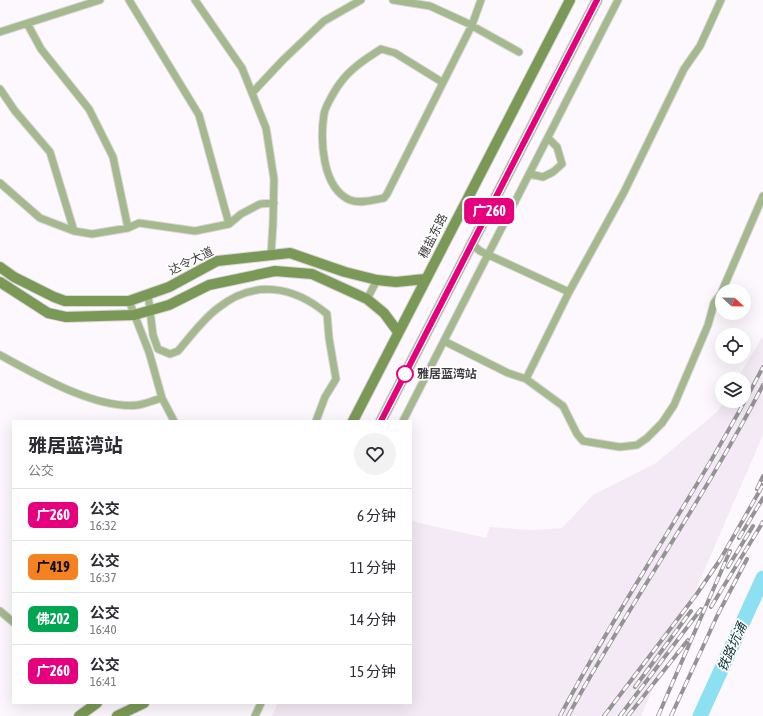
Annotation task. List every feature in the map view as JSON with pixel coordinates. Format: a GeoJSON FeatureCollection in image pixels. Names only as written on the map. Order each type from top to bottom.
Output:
{"type":"FeatureCollection","features":[{"type":"Feature","properties":{"kind":"main road","name":"穗盐东路"},"geometry":{"type":"LineString","coordinates":[[354,420],[570,0]]}},
{"type":"Feature","properties":{"kind":"main road"},"geometry":{"type":"LineString","coordinates":[[382,420],[597,0]]}},
{"type":"Feature","properties":{"kind":"main road","name":"达令大道"},"geometry":{"type":"LineString","coordinates":[[0,266],[14,277],[54,298],[65,301],[129,302],[169,287],[217,261],[290,253],[345,272],[377,280],[396,282],[425,279]]}},
{"type":"Feature","properties":{"kind":"main road"},"geometry":{"type":"LineString","coordinates":[[0,282],[48,313],[66,317],[134,315],[169,305],[208,285],[275,271],[312,274],[367,299],[384,312],[398,332]]}},
{"type":"Feature","properties":{"kind":"main road"},"geometry":{"type":"LineString","coordinates":[[80,716],[96,704]]}},
{"type":"Feature","properties":{"kind":"main road"},"geometry":{"type":"LineString","coordinates":[[117,716],[134,706]]}},
{"type":"Feature","properties":{"kind":"street"},"geometry":{"type":"LineString","coordinates":[[0,32],[28,25],[100,0]]}},
{"type":"Feature","properties":{"kind":"street"},"geometry":{"type":"LineString","coordinates":[[130,0],[199,115],[229,224]]}},
{"type":"Feature","properties":{"kind":"street"},"geometry":{"type":"LineString","coordinates":[[195,0],[242,68],[266,128],[274,179],[271,255]]}},
{"type":"Feature","properties":{"kind":"street"},"geometry":{"type":"LineString","coordinates":[[199,7],[203,0]]}},
{"type":"Feature","properties":{"kind":"street"},"geometry":{"type":"LineString","coordinates":[[252,93],[283,60],[324,21],[361,0]]}},
{"type":"Feature","properties":{"kind":"street"},"geometry":{"type":"LineString","coordinates":[[393,0],[430,6],[472,25],[520,52]]}},
{"type":"Feature","properties":{"kind":"street"},"geometry":{"type":"LineString","coordinates":[[442,82],[395,53],[381,49],[363,61],[341,81],[324,113],[323,149],[326,170],[340,192],[351,200],[368,201],[384,198],[472,25],[482,0]]}},
{"type":"Feature","properties":{"kind":"street"},"geometry":{"type":"LineString","coordinates":[[404,420],[618,0]]}},
{"type":"Feature","properties":{"kind":"street"},"geometry":{"type":"LineString","coordinates":[[526,379],[569,292],[624,192],[684,69],[700,46],[721,0]]}},
{"type":"Feature","properties":{"kind":"street"},"geometry":{"type":"LineString","coordinates":[[28,25],[40,49],[89,109],[113,157],[128,228]]}},
{"type":"Feature","properties":{"kind":"street"},"geometry":{"type":"LineString","coordinates":[[0,90],[15,111],[50,152],[74,232]]}},
{"type":"Feature","properties":{"kind":"street"},"geometry":{"type":"LineString","coordinates":[[530,174],[543,177],[553,172],[562,164],[556,147],[548,138]]}},
{"type":"Feature","properties":{"kind":"street"},"geometry":{"type":"LineString","coordinates":[[0,183],[40,218],[74,232],[92,234],[128,228],[139,223],[195,231],[229,224],[241,214],[260,204],[274,203]]}},
{"type":"Feature","properties":{"kind":"street"},"geometry":{"type":"LineString","coordinates":[[725,284],[763,196]]}},
{"type":"Feature","properties":{"kind":"street"},"geometry":{"type":"LineString","coordinates":[[472,244],[488,255],[569,292]]}},
{"type":"Feature","properties":{"kind":"street"},"geometry":{"type":"LineString","coordinates":[[367,299],[377,280]]}},
{"type":"Feature","properties":{"kind":"street"},"geometry":{"type":"LineString","coordinates":[[148,294],[153,335],[158,349],[170,354],[178,351],[217,308],[254,290],[277,289],[313,302],[327,314],[329,338],[336,379],[325,397],[316,420]]}},
{"type":"Feature","properties":{"kind":"street"},"geometry":{"type":"LineString","coordinates":[[129,302],[149,352],[162,398],[173,420]]}},
{"type":"Feature","properties":{"kind":"street"},"geometry":{"type":"LineString","coordinates":[[444,341],[508,373],[526,379],[563,406],[577,434],[583,441],[620,447],[637,445],[647,438],[662,423],[674,405],[708,325],[715,302]]}},
{"type":"Feature","properties":{"kind":"street"},"geometry":{"type":"LineString","coordinates":[[0,356],[36,375],[104,403],[138,405],[162,398]]}},
{"type":"Feature","properties":{"kind":"street"},"geometry":{"type":"LineString","coordinates":[[0,611],[12,621]]}},
{"type":"Feature","properties":{"kind":"street"},"geometry":{"type":"LineString","coordinates":[[255,716],[261,704]]}},
{"type":"Feature","properties":{"kind":"shaded area"},"geometry":{"type":"Polygon","coordinates":[[[763,336],[763,435],[641,716],[272,716],[278,704],[412,704],[412,521],[486,538],[490,527],[531,530],[562,528],[593,495],[656,463],[720,408],[751,408],[751,372],[741,372],[746,364],[751,364],[751,356],[763,336]]]}},
{"type":"Feature","properties":{"kind":"waterway","name":"铁路坑涌"},"geometry":{"type":"LineString","coordinates":[[700,716],[763,578]]}},
{"type":"Feature","properties":{"kind":"railway"},"geometry":{"type":"LineString","coordinates":[[560,716],[584,672],[714,455],[763,367]]}},
{"type":"Feature","properties":{"kind":"railway"},"geometry":{"type":"LineString","coordinates":[[568,716],[591,674],[716,469],[763,385]]}},
{"type":"Feature","properties":{"kind":"railway"},"geometry":{"type":"LineString","coordinates":[[757,489],[763,476]]}},
{"type":"Feature","properties":{"kind":"railway"},"geometry":{"type":"LineString","coordinates":[[604,716],[696,595],[720,560],[763,485]]}},
{"type":"Feature","properties":{"kind":"railway"},"geometry":{"type":"LineString","coordinates":[[739,538],[763,498]]}},
{"type":"Feature","properties":{"kind":"railway"},"geometry":{"type":"LineString","coordinates":[[711,607],[763,522]]}},
{"type":"Feature","properties":{"kind":"railway"},"geometry":{"type":"LineString","coordinates":[[728,567],[753,526]]}},
{"type":"Feature","properties":{"kind":"railway"},"geometry":{"type":"LineString","coordinates":[[658,716],[730,551]]}},
{"type":"Feature","properties":{"kind":"railway"},"geometry":{"type":"LineString","coordinates":[[671,716],[718,614],[747,559]]}},
{"type":"Feature","properties":{"kind":"railway"},"geometry":{"type":"LineString","coordinates":[[620,716],[701,609]]}},
{"type":"Feature","properties":{"kind":"railway"},"geometry":{"type":"LineString","coordinates":[[635,687],[691,611]]}},
{"type":"Feature","properties":{"kind":"railway"},"geometry":{"type":"LineString","coordinates":[[628,716],[688,640]]}},
{"type":"Feature","properties":{"kind":"bus line","name":"广260"},"geometry":{"type":"LineString","coordinates":[[382,420],[597,0]]}},
{"type":"Feature","properties":{"kind":"place","name":"雅居蓝湾站"},"geometry":{"type":"Point","coordinates":[405,374]}}]}
